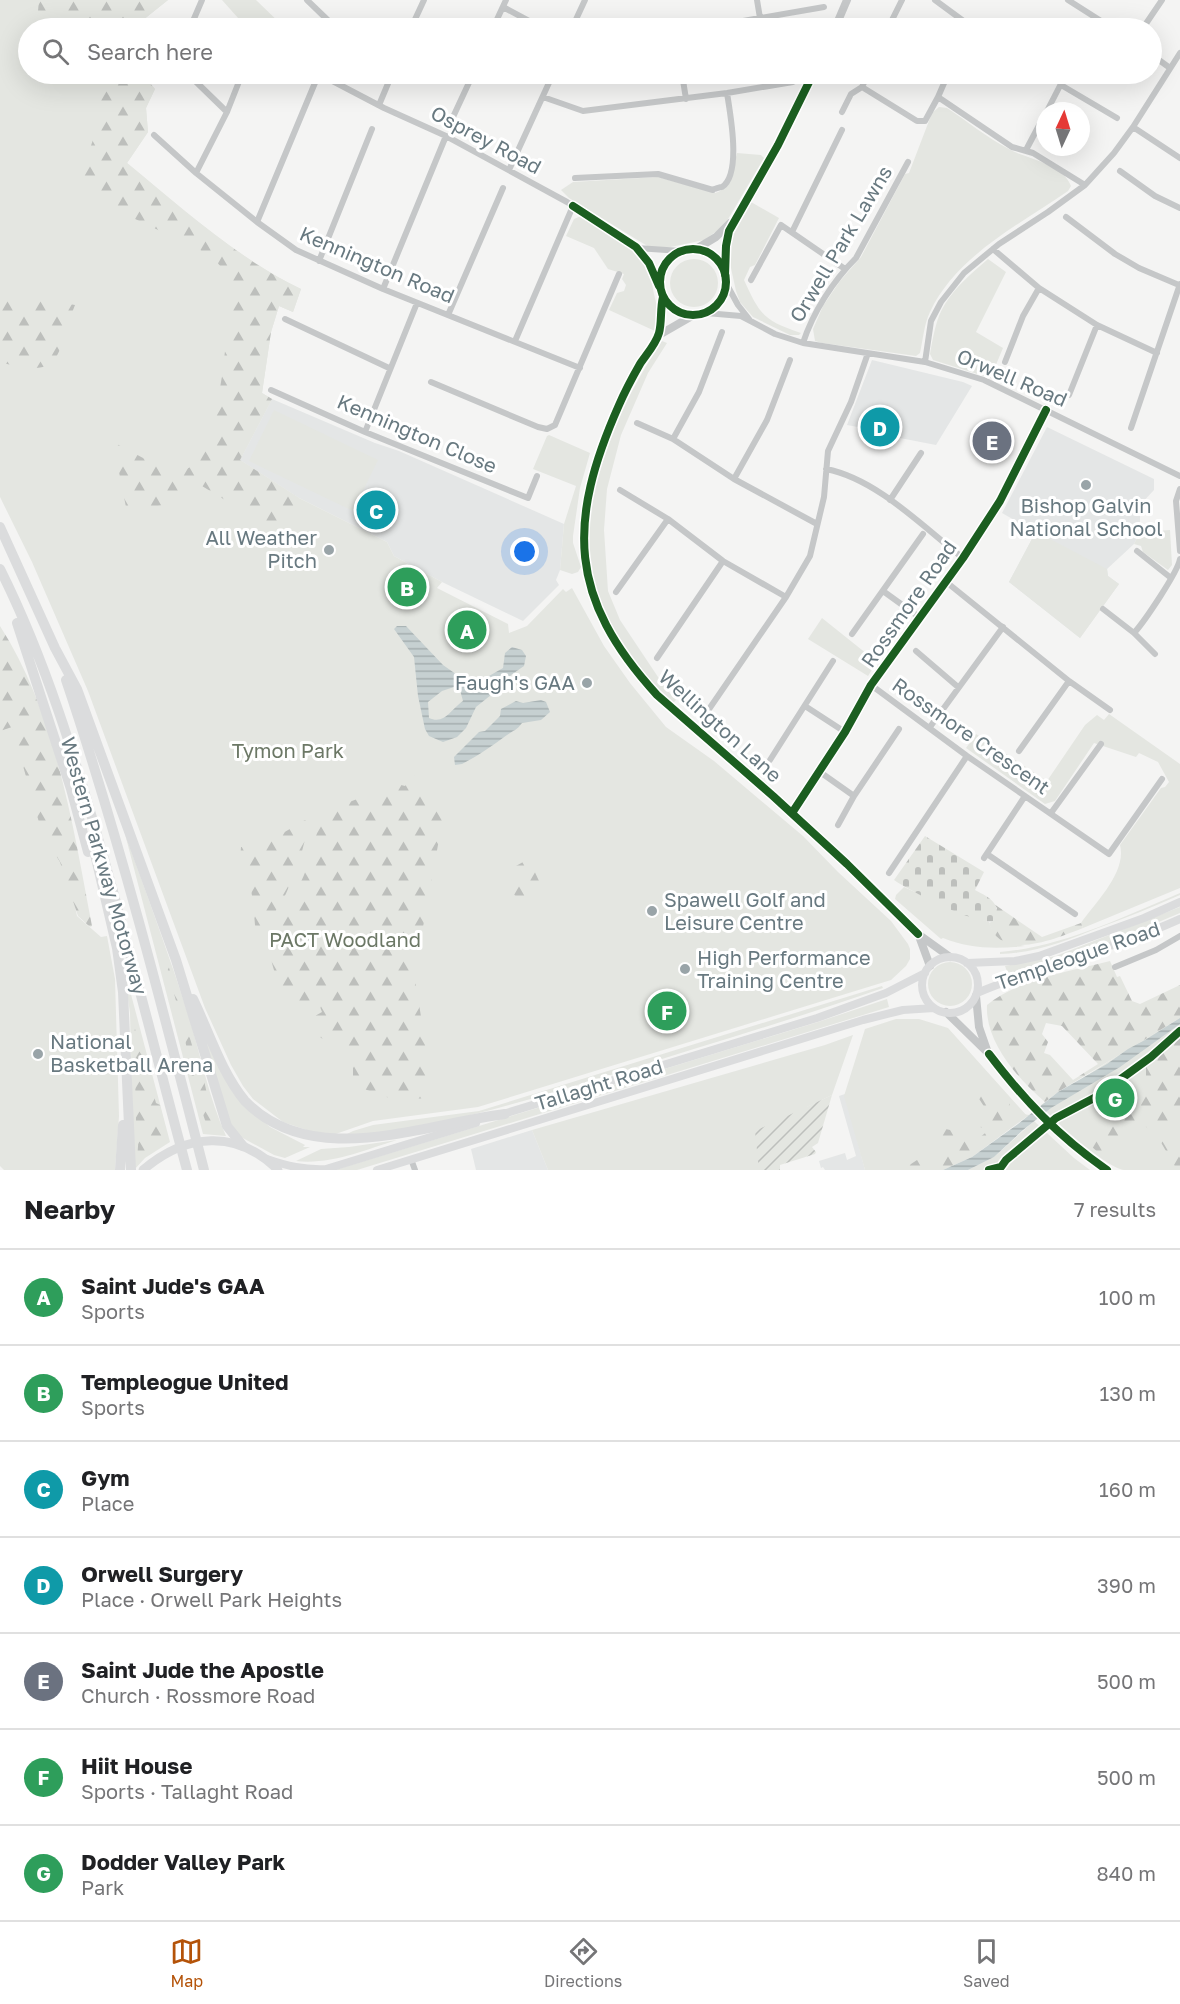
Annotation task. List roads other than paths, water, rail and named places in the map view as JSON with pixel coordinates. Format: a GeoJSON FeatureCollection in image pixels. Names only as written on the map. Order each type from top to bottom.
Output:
{"type":"FeatureCollection","features":[{"type":"Feature","properties":{"kind":"highway"},"geometry":{"type":"LineString","coordinates":[[0,527],[55,648],[77,689],[176,960],[227,1126],[243,1146]]}},
{"type":"Feature","properties":{"kind":"highway"},"geometry":{"type":"LineString","coordinates":[[2,572],[71,789],[121,974]]}},
{"type":"Feature","properties":{"kind":"highway","name":"Western Parkway Motorway"},"geometry":{"type":"LineString","coordinates":[[2,572],[40,660],[85,790],[187,1170]]}},
{"type":"Feature","properties":{"kind":"highway"},"geometry":{"type":"LineString","coordinates":[[55,648],[85,737],[126,877],[204,1170]]}},
{"type":"Feature","properties":{"kind":"highway"},"geometry":{"type":"LineString","coordinates":[[72,751],[79,793],[121,974],[125,1009],[131,1170]]}},
{"type":"Feature","properties":{"kind":"highway"},"geometry":{"type":"LineString","coordinates":[[176,960],[227,1072],[244,1101],[270,1124],[284,1132],[309,1142],[350,1146],[480,1117],[505,1114]]}},
{"type":"Feature","properties":{"kind":"highway"},"geometry":{"type":"LineString","coordinates":[[120,1170],[127,1061]]}},
{"type":"Feature","properties":{"kind":"main road","name":"Templeogue Road"},"geometry":{"type":"LineString","coordinates":[[967,963],[1015,962],[1039,956],[1144,918],[1180,902]]}},
{"type":"Feature","properties":{"kind":"main road","name":"Templeogue Road"},"geometry":{"type":"LineString","coordinates":[[976,994],[1002,982],[1107,949],[1180,919]]}},
{"type":"Feature","properties":{"kind":"main road"},"geometry":{"type":"LineString","coordinates":[[950,957],[959,958],[967,963],[977,976],[976,994],[972,1002],[963,1009],[946,1012],[934,1008],[924,995],[922,988],[927,969],[937,960],[950,957]]}},
{"type":"Feature","properties":{"kind":"main road","name":"Tallaght Road"},"geometry":{"type":"LineString","coordinates":[[267,1159],[290,1167],[311,1170],[326,1169],[817,1018],[886,993],[927,969]]}},
{"type":"Feature","properties":{"kind":"main road","name":"Tallaght Road"},"geometry":{"type":"LineString","coordinates":[[377,1170],[863,1020],[903,1010],[934,1008]]}},
{"type":"Feature","properties":{"kind":"main road"},"geometry":{"type":"LineString","coordinates":[[143,1170],[167,1153],[194,1143],[224,1141],[243,1146],[267,1159],[278,1170]]}},
{"type":"Feature","properties":{"kind":"street"},"geometry":{"type":"LineString","coordinates":[[194,18],[202,0]]}},
{"type":"Feature","properties":{"kind":"street"},"geometry":{"type":"LineString","coordinates":[[307,0],[326,18]]}},
{"type":"Feature","properties":{"kind":"street"},"geometry":{"type":"LineString","coordinates":[[416,18],[424,0]]}},
{"type":"Feature","properties":{"kind":"street"},"geometry":{"type":"LineString","coordinates":[[498,18],[506,0]]}},
{"type":"Feature","properties":{"kind":"street"},"geometry":{"type":"LineString","coordinates":[[577,18],[585,0]]}},
{"type":"Feature","properties":{"kind":"street"},"geometry":{"type":"LineString","coordinates":[[757,0],[760,18],[824,7]]}},
{"type":"Feature","properties":{"kind":"street"},"geometry":{"type":"LineString","coordinates":[[839,18],[847,0]]}},
{"type":"Feature","properties":{"kind":"street"},"geometry":{"type":"LineString","coordinates":[[893,18],[902,0]]}},
{"type":"Feature","properties":{"kind":"street"},"geometry":{"type":"LineString","coordinates":[[935,0],[958,18]]}},
{"type":"Feature","properties":{"kind":"street"},"geometry":{"type":"LineString","coordinates":[[1150,18],[1162,0]]}},
{"type":"Feature","properties":{"kind":"street"},"geometry":{"type":"LineString","coordinates":[[1072,1],[1097,18]]}},
{"type":"Feature","properties":{"kind":"street"},"geometry":{"type":"LineString","coordinates":[[503,7],[523,18]]}},
{"type":"Feature","properties":{"kind":"street"},"geometry":{"type":"LineString","coordinates":[[1162,81],[1180,53]]}},
{"type":"Feature","properties":{"kind":"street"},"geometry":{"type":"LineString","coordinates":[[1162,62],[1170,68]]}},
{"type":"Feature","properties":{"kind":"street"},"geometry":{"type":"LineString","coordinates":[[198,84],[226,112]]}},
{"type":"Feature","properties":{"kind":"street"},"geometry":{"type":"LineString","coordinates":[[196,173],[238,84]]}},
{"type":"Feature","properties":{"kind":"street","name":"Osprey Road"},"geometry":{"type":"LineString","coordinates":[[257,222],[314,84]]}},
{"type":"Feature","properties":{"kind":"street","name":"Osprey Road"},"geometry":{"type":"LineString","coordinates":[[340,84],[446,136],[573,206],[636,248],[649,263],[660,289]]}},
{"type":"Feature","properties":{"kind":"street"},"geometry":{"type":"LineString","coordinates":[[379,105],[388,84]]}},
{"type":"Feature","properties":{"kind":"street"},"geometry":{"type":"LineString","coordinates":[[453,117],[468,84]]}},
{"type":"Feature","properties":{"kind":"street"},"geometry":{"type":"LineString","coordinates":[[509,170],[549,84]]}},
{"type":"Feature","properties":{"kind":"street"},"geometry":{"type":"LineString","coordinates":[[684,84],[686,99]]}},
{"type":"Feature","properties":{"kind":"street"},"geometry":{"type":"LineString","coordinates":[[543,97],[583,111],[686,99],[781,84]]}},
{"type":"Feature","properties":{"kind":"street"},"geometry":{"type":"LineString","coordinates":[[659,335],[692,316],[706,313],[719,303],[725,291],[726,246],[729,231],[778,145],[808,84]]}},
{"type":"Feature","properties":{"kind":"street"},"geometry":{"type":"LineString","coordinates":[[842,112],[851,94],[863,84]]}},
{"type":"Feature","properties":{"kind":"street"},"geometry":{"type":"LineString","coordinates":[[862,87],[921,122],[925,121],[944,84]]}},
{"type":"Feature","properties":{"kind":"street"},"geometry":{"type":"LineString","coordinates":[[925,362],[931,321],[941,302],[964,273],[993,249],[1085,185],[1114,153],[1160,84]]}},
{"type":"Feature","properties":{"kind":"street"},"geometry":{"type":"LineString","coordinates":[[1051,102],[1060,85],[1117,118]]}},
{"type":"Feature","properties":{"kind":"street"},"geometry":{"type":"LineString","coordinates":[[575,178],[658,174],[713,190],[722,187],[728,180],[734,150],[727,93]]}},
{"type":"Feature","properties":{"kind":"street"},"geometry":{"type":"LineString","coordinates":[[938,97],[1012,147],[1026,150],[1085,185]]}},
{"type":"Feature","properties":{"kind":"street"},"geometry":{"type":"LineString","coordinates":[[1133,127],[1180,158]]}},
{"type":"Feature","properties":{"kind":"street"},"geometry":{"type":"LineString","coordinates":[[319,261],[372,129]]}},
{"type":"Feature","properties":{"kind":"street"},"geometry":{"type":"LineString","coordinates":[[792,232],[842,130]]}},
{"type":"Feature","properties":{"kind":"street"},"geometry":{"type":"LineString","coordinates":[[1026,150],[1036,131]]}},
{"type":"Feature","properties":{"kind":"street","name":"Kennington Road"},"geometry":{"type":"LineString","coordinates":[[154,135],[196,173],[284,243],[383,289],[580,368]]}},
{"type":"Feature","properties":{"kind":"street"},"geometry":{"type":"LineString","coordinates":[[383,289],[446,136]]}},
{"type":"Feature","properties":{"kind":"street","name":"Orwell Park Lawns"},"geometry":{"type":"LineString","coordinates":[[803,343],[809,324],[845,268],[856,258],[908,162]]}},
{"type":"Feature","properties":{"kind":"street"},"geometry":{"type":"LineString","coordinates":[[1120,171],[1155,196],[1180,208]]}},
{"type":"Feature","properties":{"kind":"street"},"geometry":{"type":"LineString","coordinates":[[448,315],[502,188]]}},
{"type":"Feature","properties":{"kind":"street"},"geometry":{"type":"LineString","coordinates":[[515,340],[573,206]]}},
{"type":"Feature","properties":{"kind":"street"},"geometry":{"type":"LineString","coordinates":[[1066,217],[1115,254],[1139,268],[1180,284],[1131,428]]}},
{"type":"Feature","properties":{"kind":"street"},"geometry":{"type":"LineString","coordinates":[[692,316],[675,310],[663,297],[660,277],[664,266],[672,256],[681,251],[696,249],[716,237],[734,219]]}},
{"type":"Feature","properties":{"kind":"street"},"geometry":{"type":"LineString","coordinates":[[751,280],[781,225],[845,268]]}},
{"type":"Feature","properties":{"kind":"street","name":"Osprey Road"},"geometry":{"type":"LineString","coordinates":[[636,248],[681,251]]}},
{"type":"Feature","properties":{"kind":"street"},"geometry":{"type":"LineString","coordinates":[[696,249],[714,257],[719,262],[726,279]]}},
{"type":"Feature","properties":{"kind":"street"},"geometry":{"type":"LineString","coordinates":[[993,249],[1039,288],[1097,325],[1157,353]]}},
{"type":"Feature","properties":{"kind":"street"},"geometry":{"type":"LineString","coordinates":[[430,382],[546,429],[555,425],[620,274]]}},
{"type":"Feature","properties":{"kind":"street","name":"Orwell Road"},"geometry":{"type":"LineString","coordinates":[[726,279],[738,305],[752,322]]}},
{"type":"Feature","properties":{"kind":"street"},"geometry":{"type":"LineString","coordinates":[[1005,362],[1023,316],[1039,288]]}},
{"type":"Feature","properties":{"kind":"street","name":"Wellington Lane"},"geometry":{"type":"LineString","coordinates":[[663,297],[659,335],[627,388],[608,430],[590,482],[584,536],[585,559],[592,595],[599,613],[640,677],[668,705],[792,813],[918,934],[950,957]]}},
{"type":"Feature","properties":{"kind":"street"},"geometry":{"type":"LineString","coordinates":[[365,432],[417,303]]}},
{"type":"Feature","properties":{"kind":"street","name":"Orwell Road"},"geometry":{"type":"LineString","coordinates":[[706,313],[741,316],[775,334],[803,343],[925,362],[984,380],[1180,476]]}},
{"type":"Feature","properties":{"kind":"street"},"geometry":{"type":"LineString","coordinates":[[285,319],[389,368]]}},
{"type":"Feature","properties":{"kind":"street"},"geometry":{"type":"LineString","coordinates":[[1069,395],[1097,325]]}},
{"type":"Feature","properties":{"kind":"street"},"geometry":{"type":"LineString","coordinates":[[673,439],[699,392],[722,332]]}},
{"type":"Feature","properties":{"kind":"street"},"geometry":{"type":"LineString","coordinates":[[705,715],[786,597],[810,556],[824,497],[828,451],[851,402],[868,353]]}},
{"type":"Feature","properties":{"kind":"street"},"geometry":{"type":"LineString","coordinates":[[734,479],[767,420],[790,360]]}},
{"type":"Feature","properties":{"kind":"street","name":"Kennington Close"},"geometry":{"type":"LineString","coordinates":[[271,390],[365,432],[528,498],[537,476]]}},
{"type":"Feature","properties":{"kind":"street","name":"Rossmore Road"},"geometry":{"type":"LineString","coordinates":[[792,813],[845,732],[871,685],[963,558],[1000,501],[1046,410]]}},
{"type":"Feature","properties":{"kind":"street"},"geometry":{"type":"LineString","coordinates":[[637,423],[673,439],[734,479],[818,524]]}},
{"type":"Feature","properties":{"kind":"street"},"geometry":{"type":"LineString","coordinates":[[890,500],[921,453]]}},
{"type":"Feature","properties":{"kind":"street"},"geometry":{"type":"LineString","coordinates":[[826,469],[859,480],[890,500],[963,558]]}},
{"type":"Feature","properties":{"kind":"street"},"geometry":{"type":"LineString","coordinates":[[1180,489],[1176,501],[1180,550]]}},
{"type":"Feature","properties":{"kind":"street"},"geometry":{"type":"LineString","coordinates":[[620,490],[668,519],[723,561],[786,597]]}},
{"type":"Feature","properties":{"kind":"street"},"geometry":{"type":"LineString","coordinates":[[616,592],[668,519]]}},
{"type":"Feature","properties":{"kind":"street"},"geometry":{"type":"LineString","coordinates":[[852,634],[923,534]]}},
{"type":"Feature","properties":{"kind":"street"},"geometry":{"type":"LineString","coordinates":[[1137,551],[1171,578]]}},
{"type":"Feature","properties":{"kind":"street"},"geometry":{"type":"LineString","coordinates":[[1134,633],[1171,578],[1180,559]]}},
{"type":"Feature","properties":{"kind":"street"},"geometry":{"type":"LineString","coordinates":[[657,658],[723,561]]}},
{"type":"Feature","properties":{"kind":"street"},"geometry":{"type":"LineString","coordinates":[[950,585],[1069,681],[1110,710]]}},
{"type":"Feature","properties":{"kind":"street"},"geometry":{"type":"LineString","coordinates":[[883,591],[919,617]]}},
{"type":"Feature","properties":{"kind":"street"},"geometry":{"type":"LineString","coordinates":[[1103,609],[1134,633],[1155,654]]}},
{"type":"Feature","properties":{"kind":"street"},"geometry":{"type":"LineString","coordinates":[[930,727],[1003,627]]}},
{"type":"Feature","properties":{"kind":"street"},"geometry":{"type":"LineString","coordinates":[[916,651],[958,687]]}},
{"type":"Feature","properties":{"kind":"street"},"geometry":{"type":"LineString","coordinates":[[770,760],[832,661]]}},
{"type":"Feature","properties":{"kind":"street"},"geometry":{"type":"LineString","coordinates":[[1019,751],[1069,681]]}},
{"type":"Feature","properties":{"kind":"street","name":"Rossmore Crescent"},"geometry":{"type":"LineString","coordinates":[[871,685],[967,756],[1109,854],[1162,779]]}},
{"type":"Feature","properties":{"kind":"street"},"geometry":{"type":"LineString","coordinates":[[805,706],[845,732]]}},
{"type":"Feature","properties":{"kind":"street"},"geometry":{"type":"LineString","coordinates":[[838,825],[854,796],[899,729]]}},
{"type":"Feature","properties":{"kind":"street","name":"Rossmore Crescent"},"geometry":{"type":"LineString","coordinates":[[1051,813],[1101,744]]}},
{"type":"Feature","properties":{"kind":"street"},"geometry":{"type":"LineString","coordinates":[[889,873],[967,756]]}},
{"type":"Feature","properties":{"kind":"street"},"geometry":{"type":"LineString","coordinates":[[820,772],[854,796]]}},
{"type":"Feature","properties":{"kind":"street"},"geometry":{"type":"LineString","coordinates":[[1025,796],[986,856],[1075,914]]}},
{"type":"Feature","properties":{"kind":"street","name":"Wellington Lane"},"geometry":{"type":"LineString","coordinates":[[918,934],[927,969]]}},
{"type":"Feature","properties":{"kind":"street"},"geometry":{"type":"LineString","coordinates":[[1115,967],[1156,950],[1180,936]]}},
{"type":"Feature","properties":{"kind":"street"},"geometry":{"type":"LineString","coordinates":[[976,994],[979,1027],[989,1054]]}},
{"type":"Feature","properties":{"kind":"street"},"geometry":{"type":"LineString","coordinates":[[946,1012],[989,1054],[1025,1099],[1054,1130],[1107,1170]]}},
{"type":"Feature","properties":{"kind":"street"},"geometry":{"type":"LineString","coordinates":[[411,1159],[415,1170]]}},
{"type":"Feature","properties":{"kind":"place","name":"Orwell Surgery"},"geometry":{"type":"Point","coordinates":[880,427]}},
{"type":"Feature","properties":{"kind":"place","name":"Saint Jude the Apostle"},"geometry":{"type":"Point","coordinates":[992,441]}},
{"type":"Feature","properties":{"kind":"place","name":"Bishop Galvin National School"},"geometry":{"type":"Point","coordinates":[1086,485]}},
{"type":"Feature","properties":{"kind":"place","name":"Gym"},"geometry":{"type":"Point","coordinates":[376,510]}},
{"type":"Feature","properties":{"kind":"place","name":"All Weather Pitch"},"geometry":{"type":"Point","coordinates":[329,550]}},
{"type":"Feature","properties":{"kind":"place","name":"Templeogue United"},"geometry":{"type":"Point","coordinates":[407,587]}},
{"type":"Feature","properties":{"kind":"place","name":"Saint Jude's GAA"},"geometry":{"type":"Point","coordinates":[467,630]}},
{"type":"Feature","properties":{"kind":"place","name":"Faugh's GAA"},"geometry":{"type":"Point","coordinates":[587,683]}},
{"type":"Feature","properties":{"kind":"place","name":"Spawell Golf and Leisure Centre"},"geometry":{"type":"Point","coordinates":[652,911]}},
{"type":"Feature","properties":{"kind":"place","name":"High Performance Training Centre"},"geometry":{"type":"Point","coordinates":[685,969]}},
{"type":"Feature","properties":{"kind":"place","name":"Hiit House"},"geometry":{"type":"Point","coordinates":[667,1011]}},
{"type":"Feature","properties":{"kind":"place","name":"National Basketball Arena"},"geometry":{"type":"Point","coordinates":[38,1054]}},
{"type":"Feature","properties":{"kind":"place","name":"Dodder Valley Park"},"geometry":{"type":"Point","coordinates":[1115,1098]}},
{"type":"Feature","properties":{"kind":"park label","name":"Tymon Park"},"geometry":{"type":"Point","coordinates":[288,751]}},
{"type":"Feature","properties":{"kind":"park label","name":"PACT Woodland"},"geometry":{"type":"Point","coordinates":[345,940]}}]}
